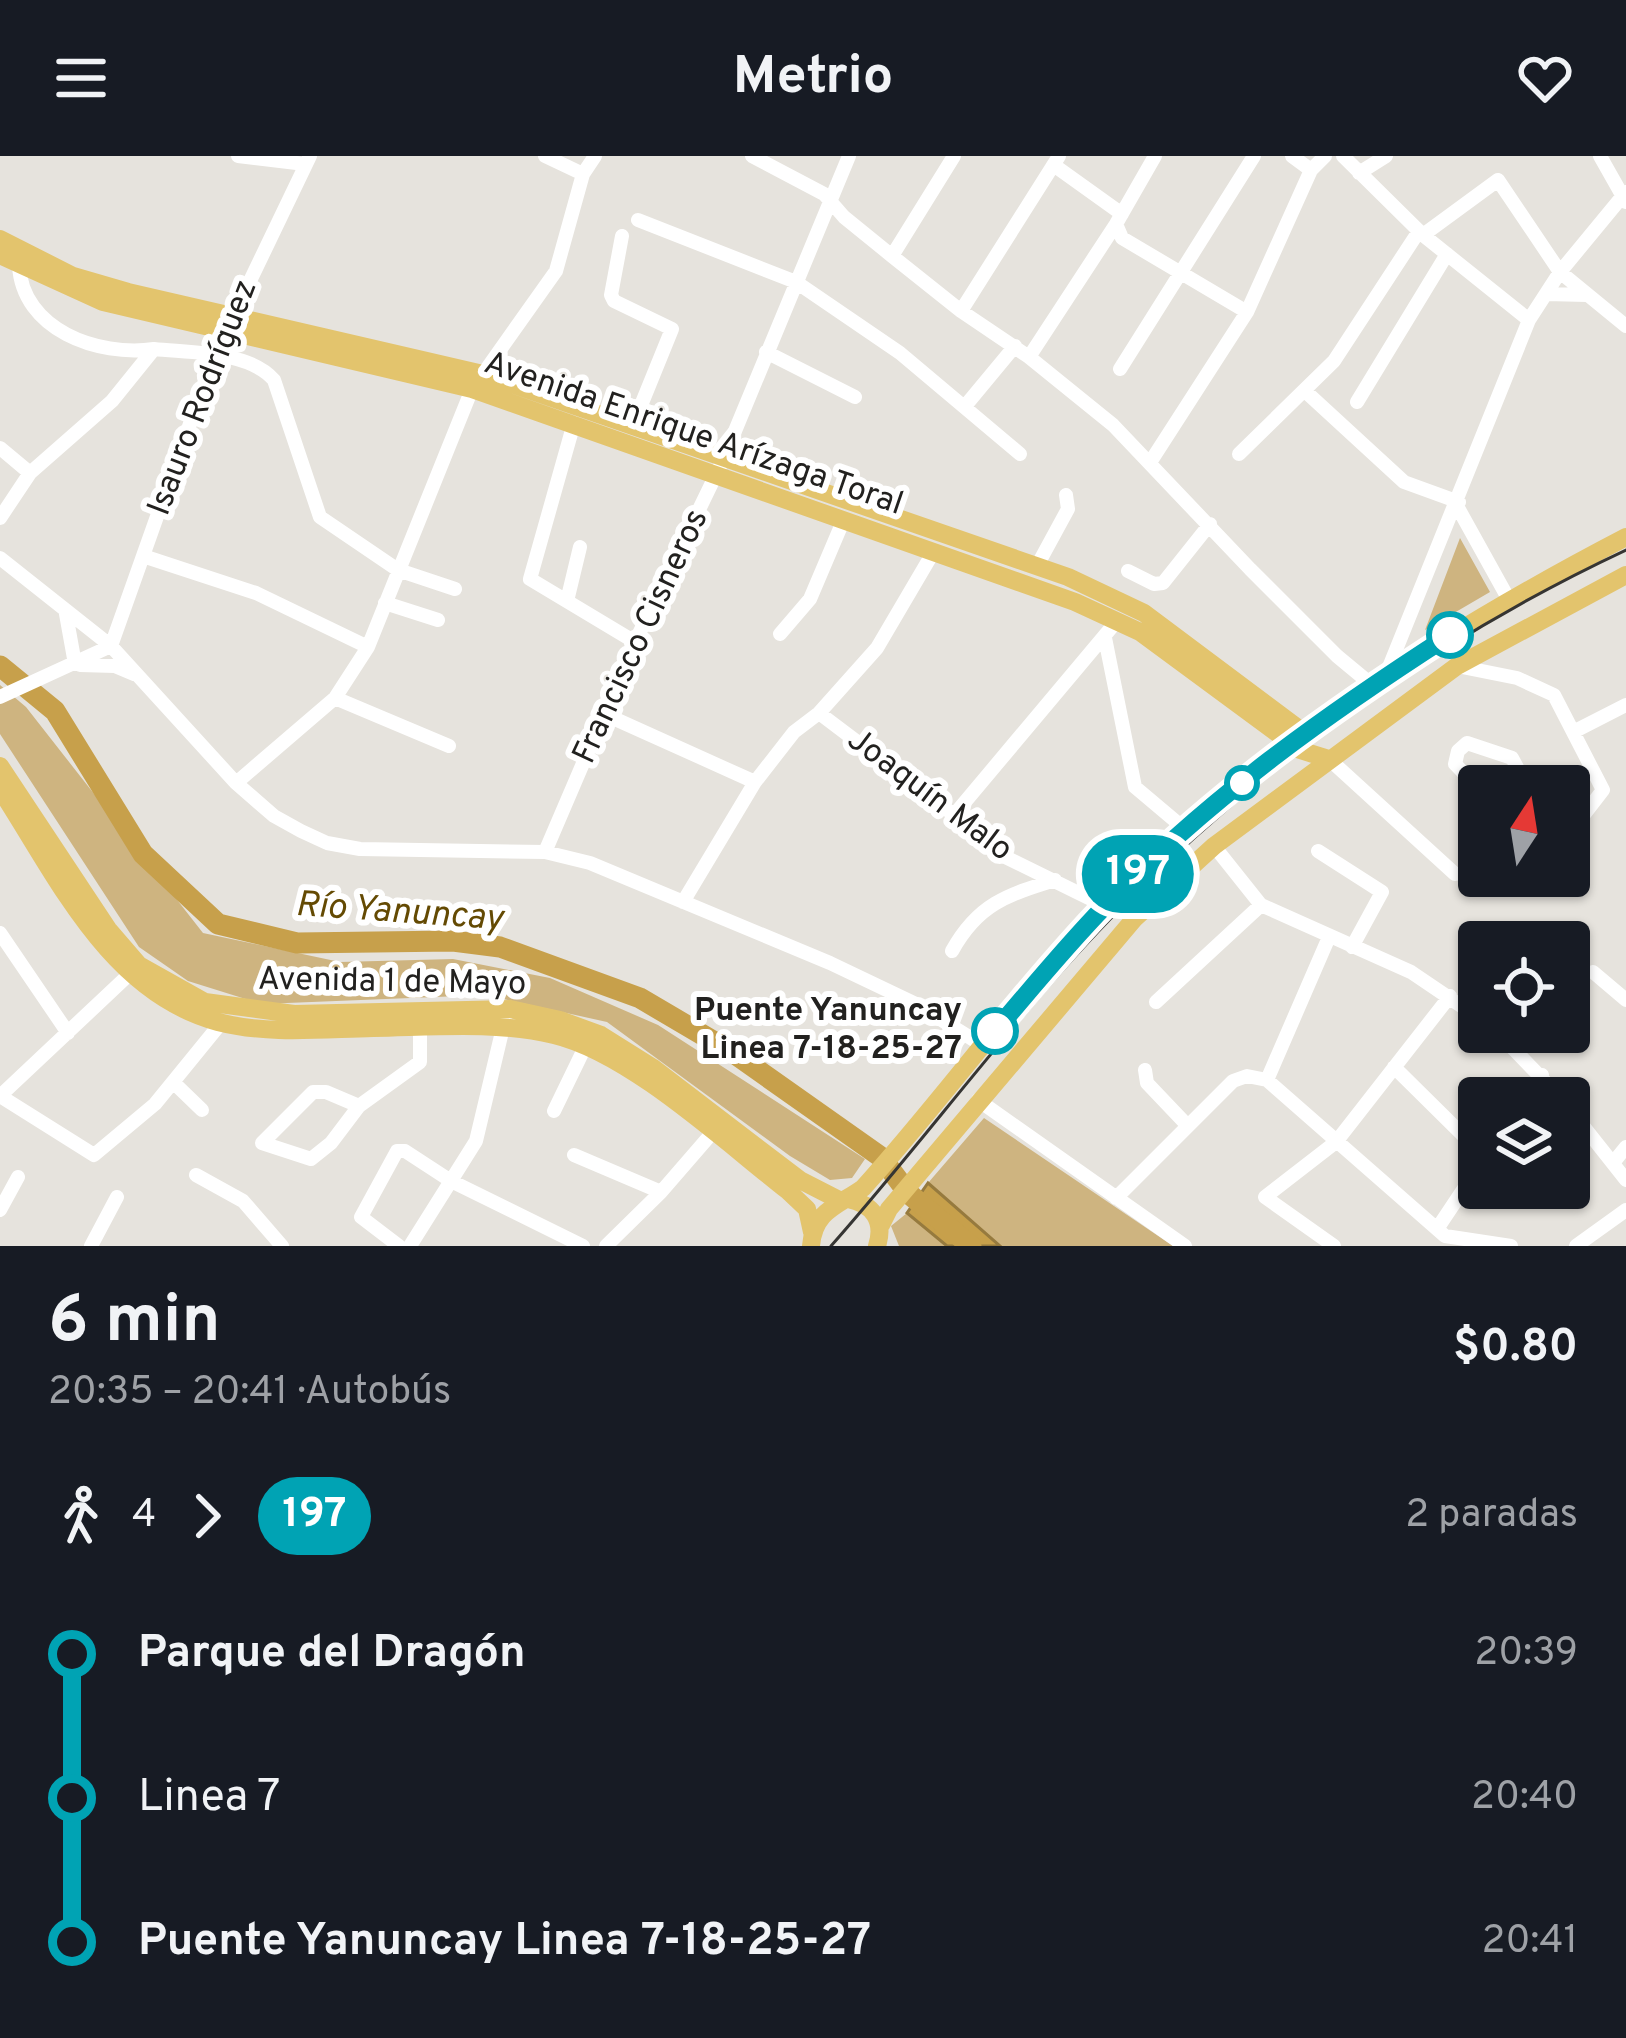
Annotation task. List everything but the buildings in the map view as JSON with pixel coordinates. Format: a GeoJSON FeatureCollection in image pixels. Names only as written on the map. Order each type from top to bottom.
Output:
{"type":"FeatureCollection","features":[{"type":"Feature","properties":{"kind":"main road","name":"Avenida Enrique Arízaga Toral"},"geometry":{"type":"LineString","coordinates":[[0,239],[73,276],[228,324]]}},
{"type":"Feature","properties":{"kind":"main road","name":"Avenida Enrique Arízaga Toral"},"geometry":{"type":"LineString","coordinates":[[0,255],[103,302],[228,324],[478,381],[633,424],[844,519],[1075,602],[1110,630],[1140,632],[1297,737]]}},
{"type":"Feature","properties":{"kind":"main road","name":"Avenida Enrique Arízaga Toral"},"geometry":{"type":"LineString","coordinates":[[478,381],[574,423],[1037,566],[1144,613],[1297,737],[1312,755],[1329,759]]}},
{"type":"Feature","properties":{"kind":"main road"},"geometry":{"type":"LineString","coordinates":[[812,1239],[821,1215],[867,1184],[1105,906],[1186,830],[1297,737],[1378,681],[1508,598],[1626,537]]}},
{"type":"Feature","properties":{"kind":"main road"},"geometry":{"type":"LineString","coordinates":[[883,1231],[923,1167],[1065,997],[1136,918],[1214,846],[1457,666],[1626,575]]}},
{"type":"Feature","properties":{"kind":"main road","name":"Avenida 1 de Mayo"},"geometry":{"type":"LineString","coordinates":[[0,766],[134,970],[205,1002],[235,1009],[420,1019]]}},
{"type":"Feature","properties":{"kind":"main road","name":"Avenida 1 de Mayo"},"geometry":{"type":"LineString","coordinates":[[0,789],[94,933],[190,1012],[221,1023],[284,1030],[420,1019],[560,1020],[601,1035],[652,1067],[816,1191],[871,1209],[883,1231]]}},
{"type":"Feature","properties":{"kind":"main road"},"geometry":{"type":"LineString","coordinates":[[1062,954],[1065,997]]}},
{"type":"Feature","properties":{"kind":"main road","name":"Avenida 1 de Mayo"},"geometry":{"type":"LineString","coordinates":[[506,1017],[586,1045],[644,1081],[801,1202],[812,1239]]}},
{"type":"Feature","properties":{"kind":"street"},"geometry":{"type":"LineString","coordinates":[[238,156],[308,160]]}},
{"type":"Feature","properties":{"kind":"street"},"geometry":{"type":"LineString","coordinates":[[545,156],[583,175]]}},
{"type":"Feature","properties":{"kind":"street"},"geometry":{"type":"LineString","coordinates":[[236,783],[335,698],[368,647],[478,381],[556,271],[583,175],[595,156]]}},
{"type":"Feature","properties":{"kind":"street"},"geometry":{"type":"LineString","coordinates":[[752,156],[824,194],[961,311],[1030,357],[1150,461],[1337,656],[1378,681],[1458,504],[1529,320],[1560,272],[1624,197],[1600,156]]}},
{"type":"Feature","properties":{"kind":"street","name":"Francisco Cisneros"},"geometry":{"type":"LineString","coordinates":[[545,852],[634,643],[720,467],[850,156]]}},
{"type":"Feature","properties":{"kind":"street"},"geometry":{"type":"LineString","coordinates":[[892,256],[954,156]]}},
{"type":"Feature","properties":{"kind":"street"},"geometry":{"type":"LineString","coordinates":[[1030,357],[1155,156]]}},
{"type":"Feature","properties":{"kind":"street"},"geometry":{"type":"LineString","coordinates":[[1120,369],[1254,156]]}},
{"type":"Feature","properties":{"kind":"street"},"geometry":{"type":"LineString","coordinates":[[1292,156],[1311,170]]}},
{"type":"Feature","properties":{"kind":"street"},"geometry":{"type":"LineString","coordinates":[[1150,461],[1247,312],[1311,170],[1325,156]]}},
{"type":"Feature","properties":{"kind":"street"},"geometry":{"type":"LineString","coordinates":[[1343,156],[1421,233],[1529,320]]}},
{"type":"Feature","properties":{"kind":"street"},"geometry":{"type":"LineString","coordinates":[[1359,173],[1386,156]]}},
{"type":"Feature","properties":{"kind":"street","name":"Isauro Rodríguez"},"geometry":{"type":"LineString","coordinates":[[111,646],[214,356],[308,160]]}},
{"type":"Feature","properties":{"kind":"street"},"geometry":{"type":"LineString","coordinates":[[961,311],[1057,161],[1119,219],[1122,238],[1247,312]]}},
{"type":"Feature","properties":{"kind":"street"},"geometry":{"type":"LineString","coordinates":[[1239,454],[1348,342],[1421,233],[1498,180],[1560,272],[1626,326]]}},
{"type":"Feature","properties":{"kind":"street"},"geometry":{"type":"LineString","coordinates":[[638,220],[796,282],[900,353],[1020,454]]}},
{"type":"Feature","properties":{"kind":"street"},"geometry":{"type":"LineString","coordinates":[[622,236],[611,296],[672,329],[633,424]]}},
{"type":"Feature","properties":{"kind":"street"},"geometry":{"type":"LineString","coordinates":[[1357,402],[1447,254]]}},
{"type":"Feature","properties":{"kind":"street"},"geometry":{"type":"LineString","coordinates":[[20,265],[20,282],[40,318],[65,334],[117,351],[154,349],[262,367],[274,380],[316,512],[398,570],[455,589]]}},
{"type":"Feature","properties":{"kind":"street"},"geometry":{"type":"LineString","coordinates":[[1546,294],[1587,295]]}},
{"type":"Feature","properties":{"kind":"street"},"geometry":{"type":"LineString","coordinates":[[966,405],[1015,346]]}},
{"type":"Feature","properties":{"kind":"street"},"geometry":{"type":"LineString","coordinates":[[2,508],[30,473],[112,400],[154,349]]}},
{"type":"Feature","properties":{"kind":"street"},"geometry":{"type":"LineString","coordinates":[[766,352],[855,397]]}},
{"type":"Feature","properties":{"kind":"street"},"geometry":{"type":"LineString","coordinates":[[1305,391],[1404,482],[1458,504],[1508,598]]}},
{"type":"Feature","properties":{"kind":"street"},"geometry":{"type":"LineString","coordinates":[[574,423],[530,579],[634,643]]}},
{"type":"Feature","properties":{"kind":"street"},"geometry":{"type":"LineString","coordinates":[[0,448],[30,473]]}},
{"type":"Feature","properties":{"kind":"street"},"geometry":{"type":"LineString","coordinates":[[1037,566],[1068,509],[1066,495]]}},
{"type":"Feature","properties":{"kind":"street"},"geometry":{"type":"LineString","coordinates":[[780,634],[810,599],[844,519]]}},
{"type":"Feature","properties":{"kind":"street"},"geometry":{"type":"LineString","coordinates":[[1128,571],[1154,584],[1163,583],[1210,524]]}},
{"type":"Feature","properties":{"kind":"street"},"geometry":{"type":"LineString","coordinates":[[567,601],[580,547]]}},
{"type":"Feature","properties":{"kind":"street"},"geometry":{"type":"LineString","coordinates":[[683,902],[755,782],[794,732],[819,713],[878,648],[934,551]]}},
{"type":"Feature","properties":{"kind":"street"},"geometry":{"type":"LineString","coordinates":[[143,556],[256,593],[368,647]]}},
{"type":"Feature","properties":{"kind":"street"},"geometry":{"type":"LineString","coordinates":[[0,558],[111,646],[236,783],[274,816],[327,842],[360,849],[545,852],[590,863],[916,1004],[982,1045]]}},
{"type":"Feature","properties":{"kind":"street"},"geometry":{"type":"LineString","coordinates":[[385,603],[438,620]]}},
{"type":"Feature","properties":{"kind":"street"},"geometry":{"type":"LineString","coordinates":[[66,614],[75,664]]}},
{"type":"Feature","properties":{"kind":"street"},"geometry":{"type":"LineString","coordinates":[[954,815],[1110,630]]}},
{"type":"Feature","properties":{"kind":"street"},"geometry":{"type":"LineString","coordinates":[[1110,630],[1135,787],[1186,830]]}},
{"type":"Feature","properties":{"kind":"street"},"geometry":{"type":"LineString","coordinates":[[0,697],[111,646]]}},
{"type":"Feature","properties":{"kind":"street"},"geometry":{"type":"LineString","coordinates":[[1483,651],[1483,664],[1490,674]]}},
{"type":"Feature","properties":{"kind":"street"},"geometry":{"type":"LineString","coordinates":[[75,664],[115,666],[137,674]]}},
{"type":"Feature","properties":{"kind":"street"},"geometry":{"type":"LineString","coordinates":[[1457,666],[1517,678],[1557,698],[1603,790],[1590,807]]}},
{"type":"Feature","properties":{"kind":"street"},"geometry":{"type":"LineString","coordinates":[[335,698],[449,746]]}},
{"type":"Feature","properties":{"kind":"street"},"geometry":{"type":"LineString","coordinates":[[1576,731],[1626,705]]}},
{"type":"Feature","properties":{"kind":"street","name":"Joaquín Malo"},"geometry":{"type":"LineString","coordinates":[[819,713],[997,853],[1105,906]]}},
{"type":"Feature","properties":{"kind":"street"},"geometry":{"type":"LineString","coordinates":[[604,714],[755,782]]}},
{"type":"Feature","properties":{"kind":"street"},"geometry":{"type":"LineString","coordinates":[[1458,767],[1458,751],[1467,743],[1512,758],[1516,765]]}},
{"type":"Feature","properties":{"kind":"street"},"geometry":{"type":"LineString","coordinates":[[1329,759],[1455,874]]}},
{"type":"Feature","properties":{"kind":"street"},"geometry":{"type":"LineString","coordinates":[[1214,846],[1261,904],[1411,972],[1458,1002]]}},
{"type":"Feature","properties":{"kind":"street"},"geometry":{"type":"LineString","coordinates":[[1318,851],[1382,892],[1352,946]]}},
{"type":"Feature","properties":{"kind":"street"},"geometry":{"type":"LineString","coordinates":[[952,950],[967,924],[1007,895],[1055,880]]}},
{"type":"Feature","properties":{"kind":"street"},"geometry":{"type":"LineString","coordinates":[[1156,1002],[1261,904]]}},
{"type":"Feature","properties":{"kind":"street"},"geometry":{"type":"LineString","coordinates":[[0,933],[68,1034]]}},
{"type":"Feature","properties":{"kind":"street"},"geometry":{"type":"LineString","coordinates":[[1268,1080],[1329,937]]}},
{"type":"Feature","properties":{"kind":"street"},"geometry":{"type":"LineString","coordinates":[[134,970],[0,1096],[94,1155],[155,1104],[221,1023]]}},
{"type":"Feature","properties":{"kind":"street"},"geometry":{"type":"LineString","coordinates":[[1593,972],[1626,1000]]}},
{"type":"Feature","properties":{"kind":"street"},"geometry":{"type":"LineString","coordinates":[[1334,1246],[1265,1197],[1336,1142],[1450,996]]}},
{"type":"Feature","properties":{"kind":"street"},"geometry":{"type":"LineString","coordinates":[[410,1246],[476,1141],[506,1017]]}},
{"type":"Feature","properties":{"kind":"street"},"geometry":{"type":"LineString","coordinates":[[359,1106],[314,1092],[262,1143],[311,1159],[331,1143],[359,1106],[420,1062],[420,1019]]}},
{"type":"Feature","properties":{"kind":"street"},"geometry":{"type":"LineString","coordinates":[[554,1111],[586,1045]]}},
{"type":"Feature","properties":{"kind":"street"},"geometry":{"type":"LineString","coordinates":[[1519,1053],[1542,1075]]}},
{"type":"Feature","properties":{"kind":"street"},"geometry":{"type":"LineString","coordinates":[[1394,1067],[1458,1129]]}},
{"type":"Feature","properties":{"kind":"street"},"geometry":{"type":"LineString","coordinates":[[1145,1070],[1149,1086],[1186,1124]]}},
{"type":"Feature","properties":{"kind":"street"},"geometry":{"type":"LineString","coordinates":[[1116,1198],[1237,1078],[1268,1080],[1442,1237],[1511,1246]]}},
{"type":"Feature","properties":{"kind":"street"},"geometry":{"type":"LineString","coordinates":[[173,1082],[202,1110]]}},
{"type":"Feature","properties":{"kind":"street"},"geometry":{"type":"LineString","coordinates":[[978,1100],[1185,1246]]}},
{"type":"Feature","properties":{"kind":"street"},"geometry":{"type":"LineString","coordinates":[[605,1246],[661,1192],[712,1132]]}},
{"type":"Feature","properties":{"kind":"street"},"geometry":{"type":"LineString","coordinates":[[1590,1134],[1626,1180]]}},
{"type":"Feature","properties":{"kind":"street"},"geometry":{"type":"LineString","coordinates":[[1613,1163],[1626,1148]]}},
{"type":"Feature","properties":{"kind":"street"},"geometry":{"type":"LineString","coordinates":[[399,1246],[361,1217],[393,1155],[405,1151],[451,1181],[583,1246]]}},
{"type":"Feature","properties":{"kind":"street"},"geometry":{"type":"LineString","coordinates":[[574,1155],[661,1192]]}},
{"type":"Feature","properties":{"kind":"street"},"geometry":{"type":"LineString","coordinates":[[196,1174],[243,1201],[282,1246]]}},
{"type":"Feature","properties":{"kind":"street"},"geometry":{"type":"LineString","coordinates":[[0,1210],[18,1177]]}},
{"type":"Feature","properties":{"kind":"street"},"geometry":{"type":"LineString","coordinates":[[92,1246],[117,1197]]}},
{"type":"Feature","properties":{"kind":"street"},"geometry":{"type":"LineString","coordinates":[[1442,1237],[1458,1206]]}},
{"type":"Feature","properties":{"kind":"street"},"geometry":{"type":"LineString","coordinates":[[1576,1246],[1626,1210]]}},
{"type":"Feature","properties":{"kind":"shaded area"},"geometry":{"type":"Polygon","coordinates":[[[1460,538],[1490,592],[1425,630],[1460,538]]]}},
{"type":"Feature","properties":{"kind":"shaded area"},"geometry":{"type":"Polygon","coordinates":[[[0,685],[26,707],[203,933],[340,962],[453,959],[550,978],[658,1025],[865,1159],[852,1178],[830,1180],[607,1022],[485,995],[262,1004],[188,981],[139,947],[0,734],[0,685]]]}},
{"type":"Feature","properties":{"kind":"shaded area"},"geometry":{"type":"Polygon","coordinates":[[[984,1118],[1173,1246],[1000,1246],[928,1183],[984,1118]]]}},
{"type":"Feature","properties":{"kind":"shaded area"},"geometry":{"type":"Polygon","coordinates":[[[928,1183],[1000,1246],[947,1246],[907,1213],[928,1183]]]}},
{"type":"Feature","properties":{"kind":"shaded area"},"geometry":{"type":"Polygon","coordinates":[[[907,1213],[947,1246],[899,1246],[891,1226],[907,1213]]]}},
{"type":"Feature","properties":{"kind":"waterway","name":"Río Yanuncay"},"geometry":{"type":"LineString","coordinates":[[0,666],[55,711],[143,854],[218,924],[297,943],[453,941],[500,947],[640,998],[735,1054],[881,1157],[908,1193],[971,1246]]}},
{"type":"Feature","properties":{"kind":"tram line"},"geometry":{"type":"LineString","coordinates":[[831,1246],[1083,947],[1235,802],[1358,706],[1423,663],[1557,584],[1626,550]]}},
{"type":"Feature","properties":{"kind":"bus line","name":"197"},"geometry":{"type":"LineString","coordinates":[[995,1031],[1105,906],[1186,830],[1304,732],[1450,635]]}},
{"type":"Feature","properties":{"kind":"place","name":"Puente Yanuncay Linea 7-18-25-27"},"geometry":{"type":"Point","coordinates":[995,1031]}}]}
